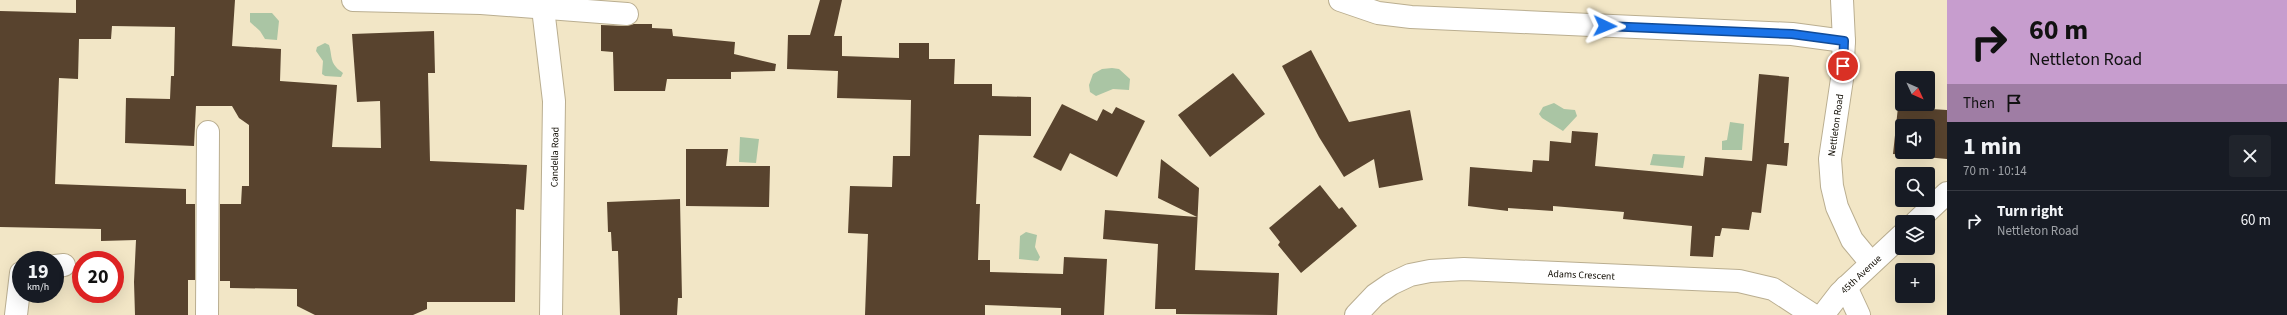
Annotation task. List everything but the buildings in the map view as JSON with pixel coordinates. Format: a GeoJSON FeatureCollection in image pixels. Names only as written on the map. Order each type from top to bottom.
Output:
{"type":"FeatureCollection","features":[{"type":"Feature","properties":{"kind":"street"},"geometry":{"type":"LineString","coordinates":[[353,0],[542,3],[627,14]]}},
{"type":"Feature","properties":{"kind":"street"},"geometry":{"type":"LineString","coordinates":[[1340,0],[1378,13],[1410,17],[1792,34],[1844,41]]}},
{"type":"Feature","properties":{"kind":"street","name":"Nettleton Road"},"geometry":{"type":"LineString","coordinates":[[1842,0],[1844,41],[1842,79],[1830,159],[1832,186],[1837,207],[1849,235],[1871,263]]}},
{"type":"Feature","properties":{"kind":"street","name":"Candella Road"},"geometry":{"type":"LineString","coordinates":[[542,3],[554,101],[551,315]]}},
{"type":"Feature","properties":{"kind":"street"},"geometry":{"type":"LineString","coordinates":[[207,315],[208,132]]}},
{"type":"Feature","properties":{"kind":"street"},"geometry":{"type":"LineString","coordinates":[[1923,215],[1947,193]]}},
{"type":"Feature","properties":{"kind":"street","name":"45th Avenue"},"geometry":{"type":"LineString","coordinates":[[1823,315],[1846,287],[1895,241]]}},
{"type":"Feature","properties":{"kind":"street","name":"Adams Crescent"},"geometry":{"type":"LineString","coordinates":[[1356,315],[1375,295],[1391,284],[1410,275],[1464,269],[1739,281],[1773,289],[1813,315]]}},
{"type":"Feature","properties":{"kind":"street"},"geometry":{"type":"LineString","coordinates":[[1846,287],[1860,315]]}},
{"type":"Feature","properties":{"kind":"street"},"geometry":{"type":"LineString","coordinates":[[16,315],[17,303]]}},
{"type":"Feature","properties":{"kind":"shaded area"},"geometry":{"type":"Polygon","coordinates":[[[250,13],[272,13],[279,21],[277,40],[265,39],[260,31],[250,22],[250,13]]]}},
{"type":"Feature","properties":{"kind":"shaded area"},"geometry":{"type":"Polygon","coordinates":[[[325,43],[329,45],[334,64],[343,73],[341,77],[325,76],[322,74],[323,61],[316,51],[317,47],[325,43]]]}},
{"type":"Feature","properties":{"kind":"shaded area"},"geometry":{"type":"Polygon","coordinates":[[[1102,69],[1119,69],[1130,79],[1129,90],[1113,89],[1096,96],[1090,92],[1089,85],[1093,74],[1102,69]]]}},
{"type":"Feature","properties":{"kind":"shaded area"},"geometry":{"type":"Polygon","coordinates":[[[1554,103],[1564,109],[1575,110],[1577,116],[1563,131],[1542,118],[1539,114],[1543,107],[1554,103]]]}},
{"type":"Feature","properties":{"kind":"shaded area"},"geometry":{"type":"Polygon","coordinates":[[[1730,122],[1744,124],[1742,150],[1722,150],[1722,141],[1727,140],[1730,122]]]}},
{"type":"Feature","properties":{"kind":"shaded area"},"geometry":{"type":"Polygon","coordinates":[[[740,137],[759,139],[756,163],[739,162],[740,137]]]}},
{"type":"Feature","properties":{"kind":"shaded area"},"geometry":{"type":"Polygon","coordinates":[[[1653,154],[1685,156],[1683,168],[1650,165],[1653,154]]]}},
{"type":"Feature","properties":{"kind":"shaded area"},"geometry":{"type":"Polygon","coordinates":[[[1026,232],[1037,235],[1035,247],[1040,257],[1038,261],[1019,259],[1020,236],[1026,232]]]}},
{"type":"Feature","properties":{"kind":"route"},"geometry":{"type":"LineString","coordinates":[[1605,26],[1792,34],[1844,41],[1843,66]]}}]}
